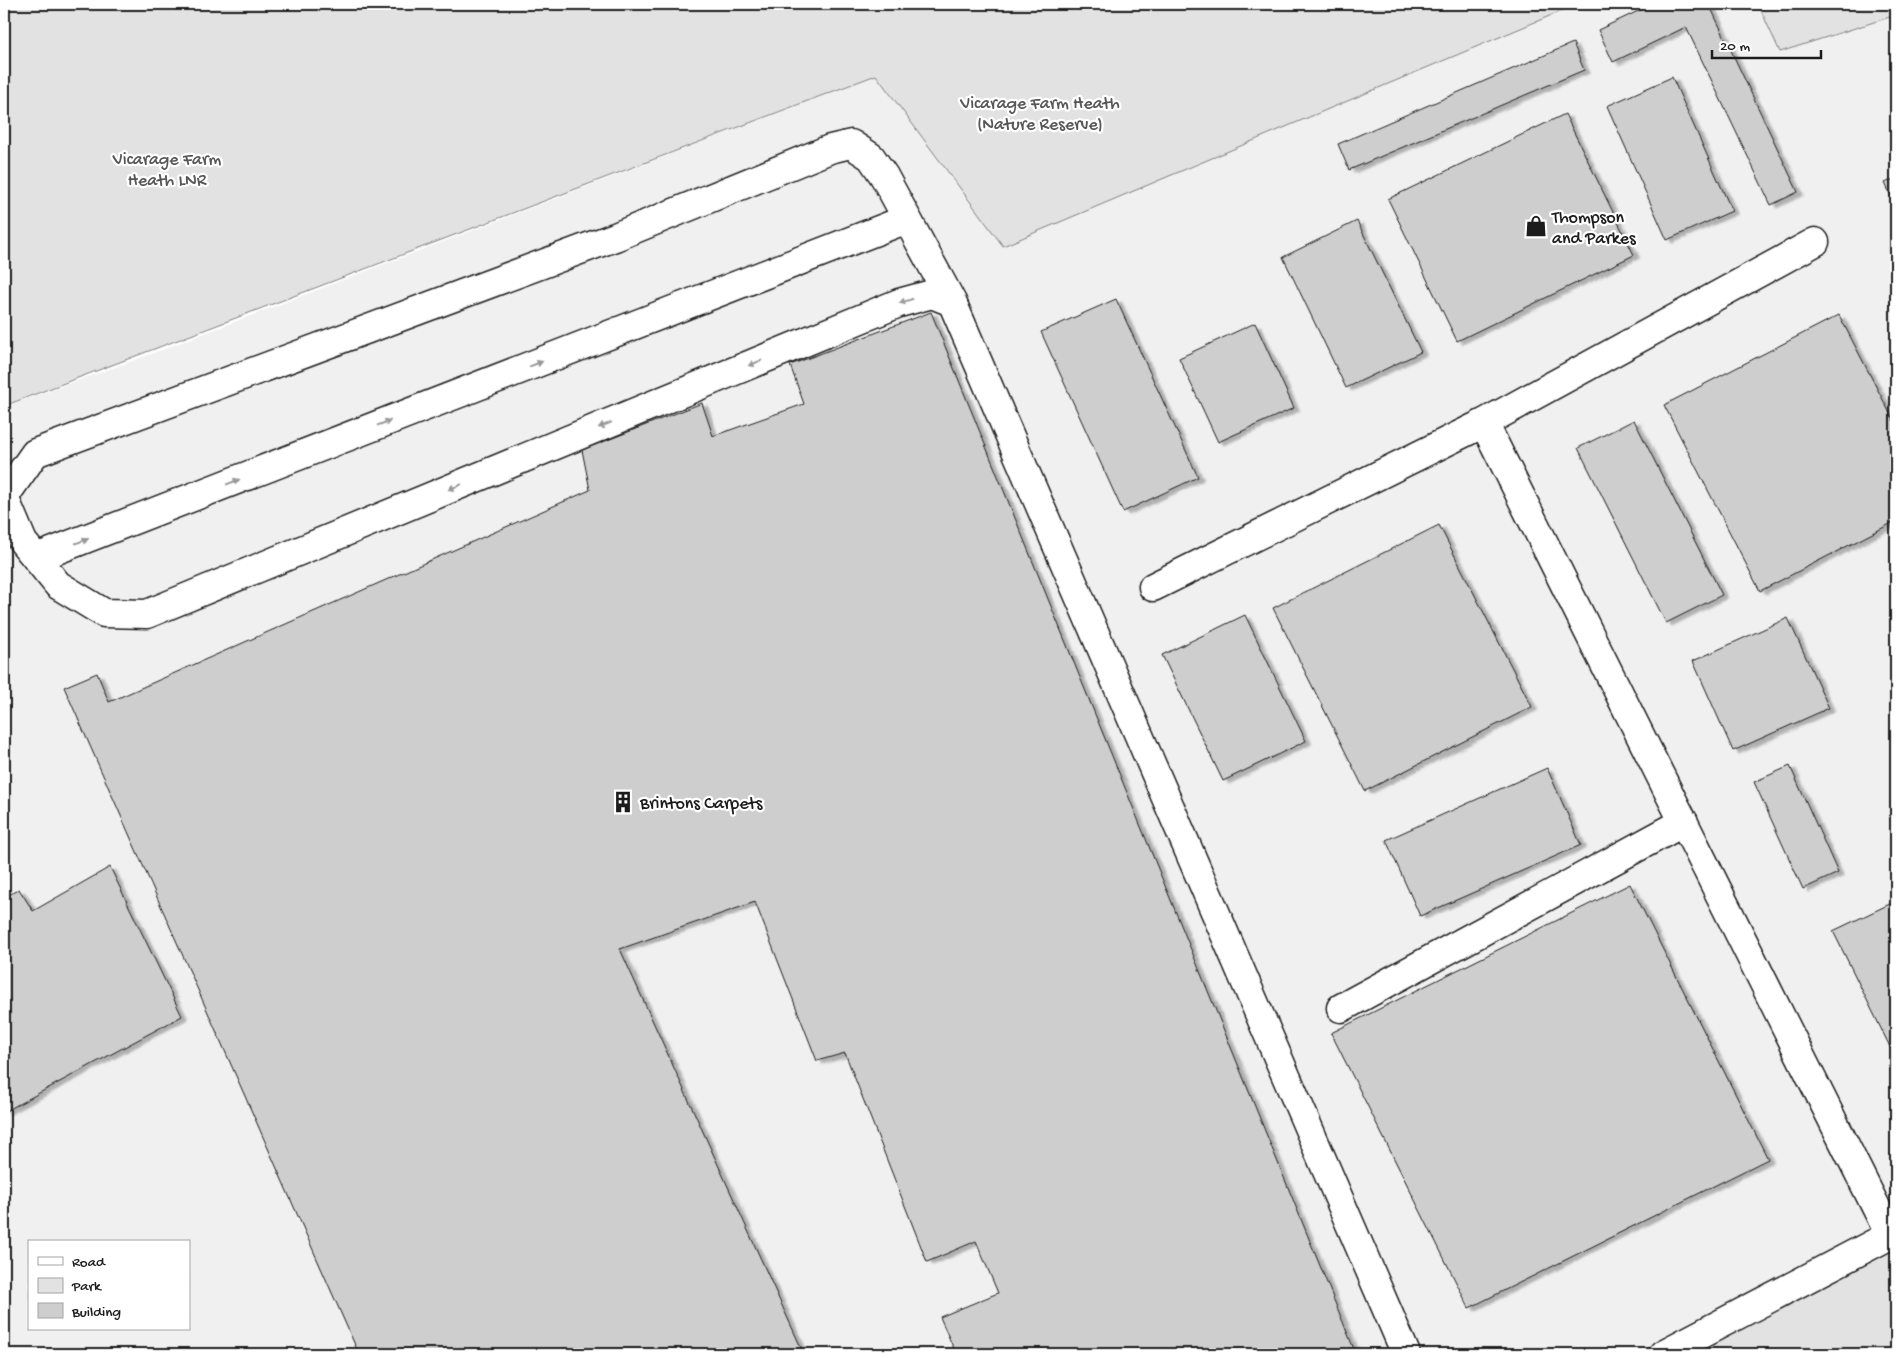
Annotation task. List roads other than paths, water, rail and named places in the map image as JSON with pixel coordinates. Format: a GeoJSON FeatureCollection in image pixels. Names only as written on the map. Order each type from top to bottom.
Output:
{"type":"FeatureCollection","features":[{"type":"Feature","properties":{"kind":"street"},"geometry":{"type":"LineString","coordinates":[[952,302],[932,294],[899,303],[147,614],[104,613],[58,585],[23,542],[4,497],[35,453],[616,237],[851,144],[871,157],[952,302],[1406,1354]]}},
{"type":"Feature","properties":{"kind":"street"},"geometry":{"type":"LineString","coordinates":[[36,558],[907,219]]}},
{"type":"Feature","properties":{"kind":"street"},"geometry":{"type":"LineString","coordinates":[[1153,587],[1484,423],[1815,242]]}},
{"type":"Feature","properties":{"kind":"street"},"geometry":{"type":"LineString","coordinates":[[1484,423],[1893,1234],[1663,1354]]}},
{"type":"Feature","properties":{"kind":"street"},"geometry":{"type":"LineString","coordinates":[[1341,1008],[1684,822]]}},
{"type":"Feature","properties":{"kind":"place","name":"Thompson and Parkes"},"geometry":{"type":"Point","coordinates":[1536,226]}},
{"type":"Feature","properties":{"kind":"place","name":"Brintons Carpets"},"geometry":{"type":"Point","coordinates":[623,802]}},
{"type":"Feature","properties":{"kind":"park label","name":"Vicarage Farm Heath (Nature Reserve)"},"geometry":{"type":"Point","coordinates":[1040,112]}},
{"type":"Feature","properties":{"kind":"park label","name":"Vicarage Farm Heath LNR"},"geometry":{"type":"Point","coordinates":[167,168]}}]}
